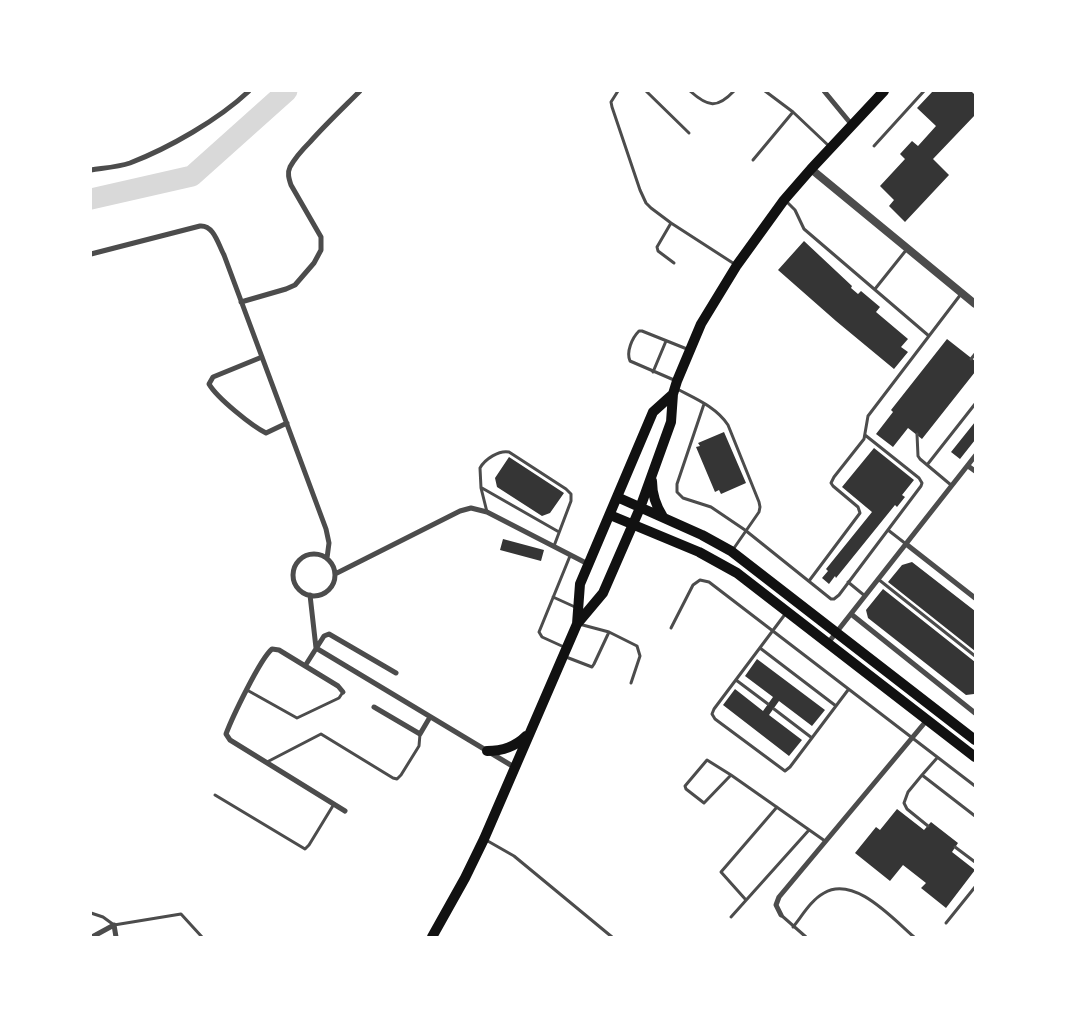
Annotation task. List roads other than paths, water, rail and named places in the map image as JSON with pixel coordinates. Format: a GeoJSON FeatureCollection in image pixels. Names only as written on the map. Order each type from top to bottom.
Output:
{"type":"FeatureCollection","features":[{"type":"Feature","properties":{"kind":"main road"},"geometry":{"type":"LineString","coordinates":[[432,937],[461,886],[484,839],[577,624],[603,593],[640,508],[671,422],[675,388],[701,324],[737,265],[784,200],[884,91]]}},
{"type":"Feature","properties":{"kind":"main road"},"geometry":{"type":"LineString","coordinates":[[577,624],[580,584],[653,412],[675,388]]}},
{"type":"Feature","properties":{"kind":"main road"},"geometry":{"type":"LineString","coordinates":[[652,475],[652,490],[656,507],[663,517]]}},
{"type":"Feature","properties":{"kind":"main road"},"geometry":{"type":"LineString","coordinates":[[617,497],[702,535],[731,551],[975,740]]}},
{"type":"Feature","properties":{"kind":"main road"},"geometry":{"type":"LineString","coordinates":[[610,515],[699,552],[737,573],[975,757]]}},
{"type":"Feature","properties":{"kind":"main road"},"geometry":{"type":"LineString","coordinates":[[487,751],[497,751],[511,747],[529,734]]}},
{"type":"Feature","properties":{"kind":"street"},"geometry":{"type":"LineString","coordinates":[[91,170],[128,163],[168,145],[230,109],[249,91]]}},
{"type":"Feature","properties":{"kind":"street"},"geometry":{"type":"LineString","coordinates":[[242,302],[286,289],[295,284],[318,257],[321,250],[320,237],[288,179],[288,173],[290,166],[302,151],[331,118],[360,91]]}},
{"type":"Feature","properties":{"kind":"street"},"geometry":{"type":"LineString","coordinates":[[824,91],[852,125]]}},
{"type":"Feature","properties":{"kind":"street"},"geometry":{"type":"LineString","coordinates":[[811,169],[975,304]]}},
{"type":"Feature","properties":{"kind":"street"},"geometry":{"type":"LineString","coordinates":[[91,254],[204,225],[212,231],[224,255],[242,302],[326,529],[329,543],[326,558]]}},
{"type":"Feature","properties":{"kind":"street"},"geometry":{"type":"LineString","coordinates":[[262,357],[214,377],[209,384],[214,394],[258,429],[266,433],[287,423]]}},
{"type":"Feature","properties":{"kind":"street"},"geometry":{"type":"LineString","coordinates":[[828,643],[975,456]]}},
{"type":"Feature","properties":{"kind":"street"},"geometry":{"type":"LineString","coordinates":[[968,466],[975,471]]}},
{"type":"Feature","properties":{"kind":"street"},"geometry":{"type":"LineString","coordinates":[[335,574],[460,511],[471,508],[487,512],[589,564]]}},
{"type":"Feature","properties":{"kind":"street"},"geometry":{"type":"LineString","coordinates":[[906,544],[975,598]]}},
{"type":"Feature","properties":{"kind":"street"},"geometry":{"type":"LineString","coordinates":[[316,554],[326,558],[334,567],[335,574],[332,586],[328,591],[316,596],[304,593],[296,585],[294,568],[306,556],[316,554]]}},
{"type":"Feature","properties":{"kind":"street"},"geometry":{"type":"LineString","coordinates":[[310,595],[316,648]]}},
{"type":"Feature","properties":{"kind":"street"},"geometry":{"type":"LineString","coordinates":[[851,614],[974,710]]}},
{"type":"Feature","properties":{"kind":"street"},"geometry":{"type":"LineString","coordinates":[[306,666],[324,636],[329,634],[396,673]]}},
{"type":"Feature","properties":{"kind":"street"},"geometry":{"type":"LineString","coordinates":[[316,648],[514,767]]}},
{"type":"Feature","properties":{"kind":"street"},"geometry":{"type":"LineString","coordinates":[[343,692],[338,686],[306,666],[279,650],[272,649],[267,654],[247,690],[227,732],[227,737],[266,763],[345,810]]}},
{"type":"Feature","properties":{"kind":"street"},"geometry":{"type":"LineString","coordinates":[[374,707],[420,734],[430,717]]}},
{"type":"Feature","properties":{"kind":"street"},"geometry":{"type":"LineString","coordinates":[[781,915],[776,905],[778,897],[927,720]]}},
{"type":"Feature","properties":{"kind":"street"},"geometry":{"type":"LineString","coordinates":[[92,937],[114,926],[116,937]]}},
{"type":"Feature","properties":{"kind":"lane"},"geometry":{"type":"LineString","coordinates":[[618,91],[612,102],[612,107],[646,203],[671,223],[737,265]]}},
{"type":"Feature","properties":{"kind":"lane"},"geometry":{"type":"LineString","coordinates":[[646,91],[689,134]]}},
{"type":"Feature","properties":{"kind":"lane"},"geometry":{"type":"LineString","coordinates":[[690,91],[709,105],[727,99],[734,91]]}},
{"type":"Feature","properties":{"kind":"lane"},"geometry":{"type":"LineString","coordinates":[[765,91],[793,112],[831,148]]}},
{"type":"Feature","properties":{"kind":"lane"},"geometry":{"type":"LineString","coordinates":[[874,146],[924,91]]}},
{"type":"Feature","properties":{"kind":"lane"},"geometry":{"type":"LineString","coordinates":[[754,160],[793,112]]}},
{"type":"Feature","properties":{"kind":"lane"},"geometry":{"type":"LineString","coordinates":[[784,200],[795,210],[804,229],[929,336]]}},
{"type":"Feature","properties":{"kind":"lane"},"geometry":{"type":"LineString","coordinates":[[671,223],[657,247],[658,251],[674,263]]}},
{"type":"Feature","properties":{"kind":"lane"},"geometry":{"type":"LineString","coordinates":[[875,289],[907,248]]}},
{"type":"Feature","properties":{"kind":"lane"},"geometry":{"type":"LineString","coordinates":[[809,581],[860,513],[858,507],[835,488],[832,483],[834,477],[865,436],[868,416],[962,293]]}},
{"type":"Feature","properties":{"kind":"lane"},"geometry":{"type":"LineString","coordinates":[[690,350],[639,331],[628,353],[630,361],[653,372],[675,388],[718,413],[728,426],[760,507],[759,512],[731,551]]}},
{"type":"Feature","properties":{"kind":"lane"},"geometry":{"type":"LineString","coordinates":[[653,372],[666,341]]}},
{"type":"Feature","properties":{"kind":"lane"},"geometry":{"type":"LineString","coordinates":[[971,358],[975,354]]}},
{"type":"Feature","properties":{"kind":"lane"},"geometry":{"type":"LineString","coordinates":[[704,404],[677,484],[677,492],[683,498],[711,507],[745,530],[829,598],[834,599],[920,489],[922,483],[865,436]]}},
{"type":"Feature","properties":{"kind":"lane"},"geometry":{"type":"LineString","coordinates":[[927,465],[975,404]]}},
{"type":"Feature","properties":{"kind":"lane"},"geometry":{"type":"LineString","coordinates":[[917,434],[918,456],[952,485]]}},
{"type":"Feature","properties":{"kind":"lane"},"geometry":{"type":"LineString","coordinates":[[487,512],[479,470],[482,464],[502,451],[509,452],[571,494],[571,501],[554,546]]}},
{"type":"Feature","properties":{"kind":"lane"},"geometry":{"type":"LineString","coordinates":[[482,488],[559,532]]}},
{"type":"Feature","properties":{"kind":"lane"},"geometry":{"type":"LineString","coordinates":[[888,530],[906,544]]}},
{"type":"Feature","properties":{"kind":"lane"},"geometry":{"type":"LineString","coordinates":[[571,555],[539,634],[592,667],[609,632]]}},
{"type":"Feature","properties":{"kind":"lane"},"geometry":{"type":"LineString","coordinates":[[878,579],[975,656]]}},
{"type":"Feature","properties":{"kind":"lane"},"geometry":{"type":"LineString","coordinates":[[672,628],[693,585],[700,580],[709,582],[975,786]]}},
{"type":"Feature","properties":{"kind":"lane"},"geometry":{"type":"LineString","coordinates":[[848,582],[865,596]]}},
{"type":"Feature","properties":{"kind":"lane"},"geometry":{"type":"LineString","coordinates":[[553,597],[578,608]]}},
{"type":"Feature","properties":{"kind":"lane"},"geometry":{"type":"LineString","coordinates":[[787,612],[714,709],[712,714],[715,719],[785,771],[848,690]]}},
{"type":"Feature","properties":{"kind":"lane"},"geometry":{"type":"LineString","coordinates":[[577,624],[609,632],[635,644],[639,649],[640,656],[631,684]]}},
{"type":"Feature","properties":{"kind":"lane"},"geometry":{"type":"LineString","coordinates":[[760,648],[836,706]]}},
{"type":"Feature","properties":{"kind":"lane"},"geometry":{"type":"LineString","coordinates":[[736,680],[768,704]]}},
{"type":"Feature","properties":{"kind":"lane"},"geometry":{"type":"LineString","coordinates":[[247,690],[297,718],[340,698],[343,692]]}},
{"type":"Feature","properties":{"kind":"lane"},"geometry":{"type":"LineString","coordinates":[[774,709],[812,738]]}},
{"type":"Feature","properties":{"kind":"lane"},"geometry":{"type":"LineString","coordinates":[[266,763],[321,734],[393,778],[397,778],[401,775],[419,746],[420,734]]}},
{"type":"Feature","properties":{"kind":"lane"},"geometry":{"type":"LineString","coordinates":[[928,826],[912,814],[904,803],[908,792],[938,758]]}},
{"type":"Feature","properties":{"kind":"lane"},"geometry":{"type":"LineString","coordinates":[[731,775],[704,803],[685,786],[708,760],[731,775],[825,841]]}},
{"type":"Feature","properties":{"kind":"lane"},"geometry":{"type":"LineString","coordinates":[[922,775],[975,816]]}},
{"type":"Feature","properties":{"kind":"lane"},"geometry":{"type":"LineString","coordinates":[[215,795],[305,849],[334,804]]}},
{"type":"Feature","properties":{"kind":"lane"},"geometry":{"type":"LineString","coordinates":[[746,900],[721,872],[777,807]]}},
{"type":"Feature","properties":{"kind":"lane"},"geometry":{"type":"LineString","coordinates":[[731,917],[809,830]]}},
{"type":"Feature","properties":{"kind":"lane"},"geometry":{"type":"LineString","coordinates":[[484,839],[514,856],[612,937]]}},
{"type":"Feature","properties":{"kind":"lane"},"geometry":{"type":"LineString","coordinates":[[955,847],[975,862]]}},
{"type":"Feature","properties":{"kind":"lane"},"geometry":{"type":"LineString","coordinates":[[946,923],[975,887]]}},
{"type":"Feature","properties":{"kind":"lane"},"geometry":{"type":"LineString","coordinates":[[793,927],[822,894],[834,888],[847,888],[859,892],[870,900],[914,937]]}},
{"type":"Feature","properties":{"kind":"lane"},"geometry":{"type":"LineString","coordinates":[[91,913],[103,917],[114,926],[181,914],[202,937]]}},
{"type":"Feature","properties":{"kind":"lane"},"geometry":{"type":"LineString","coordinates":[[781,915],[806,937]]}},
{"type":"Feature","properties":{"kind":"waterway"},"geometry":{"type":"LineString","coordinates":[[91,199],[192,176],[287,91]]}}]}
